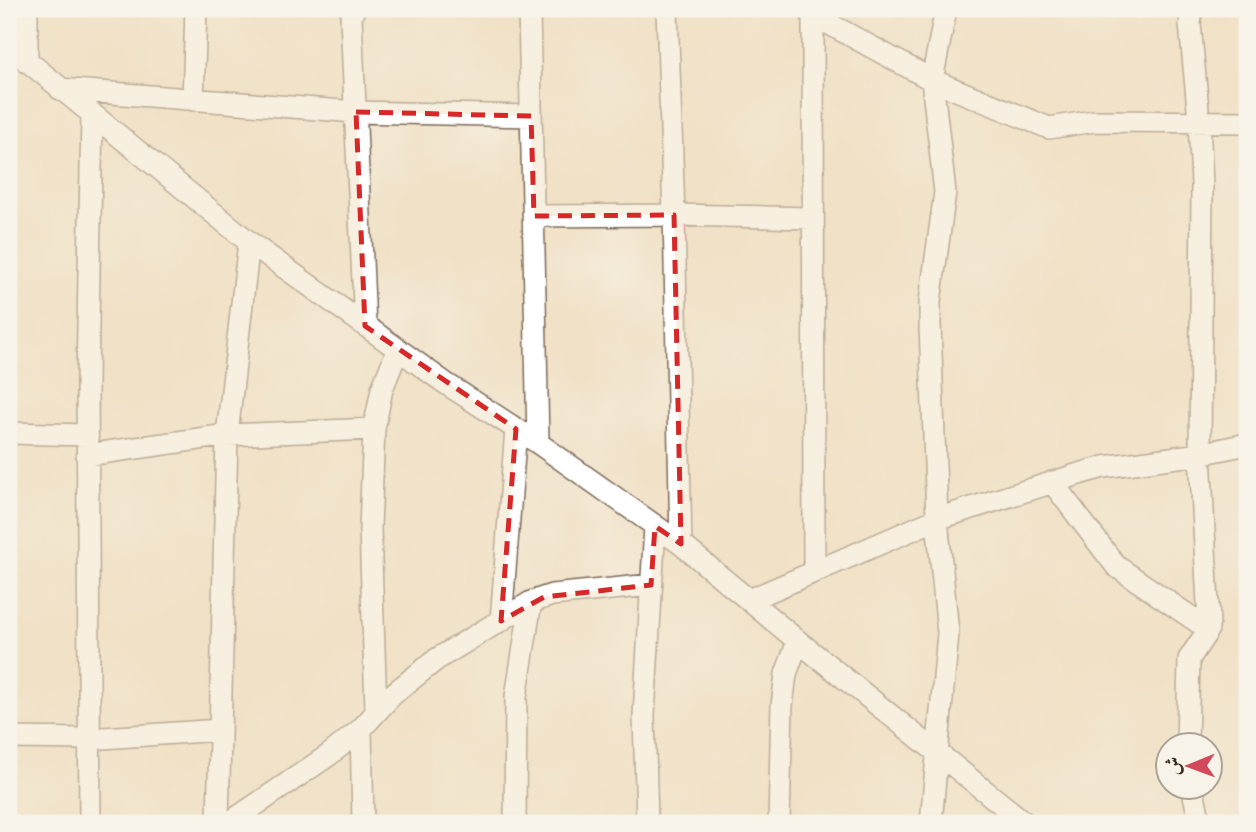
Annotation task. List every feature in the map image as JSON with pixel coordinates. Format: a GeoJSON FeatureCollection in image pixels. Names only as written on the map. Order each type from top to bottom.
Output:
{"type":"FeatureCollection","features":[{"type":"Feature","properties":{"kind":"street"},"geometry":{"type":"LineString","coordinates":[[27,9],[27,62]]}},
{"type":"Feature","properties":{"kind":"street"},"geometry":{"type":"LineString","coordinates":[[193,100],[196,9]]}},
{"type":"Feature","properties":{"kind":"street"},"geometry":{"type":"LineString","coordinates":[[354,9],[351,17],[365,326]]}},
{"type":"Feature","properties":{"kind":"street"},"geometry":{"type":"LineString","coordinates":[[529,9],[538,443]]}},
{"type":"Feature","properties":{"kind":"street"},"geometry":{"type":"LineString","coordinates":[[667,9],[681,544]]}},
{"type":"Feature","properties":{"kind":"street"},"geometry":{"type":"LineString","coordinates":[[931,823],[948,654],[937,519],[930,302],[945,192],[932,80],[946,9]]}},
{"type":"Feature","properties":{"kind":"street"},"geometry":{"type":"LineString","coordinates":[[1187,730],[1189,659],[1208,629],[1200,454],[1202,212],[1199,120],[1190,24],[1192,9]]}},
{"type":"Feature","properties":{"kind":"street"},"geometry":{"type":"LineString","coordinates":[[814,572],[813,12],[932,80],[1049,128],[1094,121],[1247,122]]}},
{"type":"Feature","properties":{"kind":"street"},"geometry":{"type":"LineString","coordinates":[[9,46],[249,242],[445,383],[538,443],[681,544],[1025,823]]}},
{"type":"Feature","properties":{"kind":"street"},"geometry":{"type":"LineString","coordinates":[[60,89],[356,113],[531,116]]}},
{"type":"Feature","properties":{"kind":"street"},"geometry":{"type":"LineString","coordinates":[[90,823],[87,445],[92,115]]}},
{"type":"Feature","properties":{"kind":"street"},"geometry":{"type":"LineString","coordinates":[[534,216],[813,218]]}},
{"type":"Feature","properties":{"kind":"street"},"geometry":{"type":"LineString","coordinates":[[218,823],[228,435],[249,242]]}},
{"type":"Feature","properties":{"kind":"street"},"geometry":{"type":"LineString","coordinates":[[376,710],[370,528],[374,429],[383,388],[398,349]]}},
{"type":"Feature","properties":{"kind":"street"},"geometry":{"type":"LineString","coordinates":[[9,433],[87,445],[228,435],[374,429]]}},
{"type":"Feature","properties":{"kind":"street"},"geometry":{"type":"LineString","coordinates":[[501,621],[516,429]]}},
{"type":"Feature","properties":{"kind":"street"},"geometry":{"type":"LineString","coordinates":[[749,600],[937,519],[1052,482],[1104,467],[1200,454],[1247,444]]}},
{"type":"Feature","properties":{"kind":"street"},"geometry":{"type":"LineString","coordinates":[[1052,482],[1116,566],[1208,629]]}},
{"type":"Feature","properties":{"kind":"street"},"geometry":{"type":"LineString","coordinates":[[647,823],[644,715],[655,526]]}},
{"type":"Feature","properties":{"kind":"street"},"geometry":{"type":"LineString","coordinates":[[229,823],[329,755],[360,729],[376,710],[437,659],[531,602],[552,595],[651,585]]}},
{"type":"Feature","properties":{"kind":"street"},"geometry":{"type":"LineString","coordinates":[[515,823],[516,697],[531,602]]}},
{"type":"Feature","properties":{"kind":"street"},"geometry":{"type":"LineString","coordinates":[[779,823],[782,705],[786,674],[798,641]]}},
{"type":"Feature","properties":{"kind":"street"},"geometry":{"type":"LineString","coordinates":[[360,729],[363,823]]}},
{"type":"Feature","properties":{"kind":"street"},"geometry":{"type":"LineString","coordinates":[[9,738],[89,739],[220,730]]}},
{"type":"Feature","properties":{"kind":"street"},"geometry":{"type":"LineString","coordinates":[[1195,800],[1200,823]]}},
{"type":"Feature","properties":{"kind":"highlighted area"},"geometry":{"type":"Polygon","coordinates":[[[356,112],[531,116],[534,216],[674,215],[681,544],[655,526],[651,585],[544,597],[501,621],[516,429],[365,326],[356,112]]]}}]}
